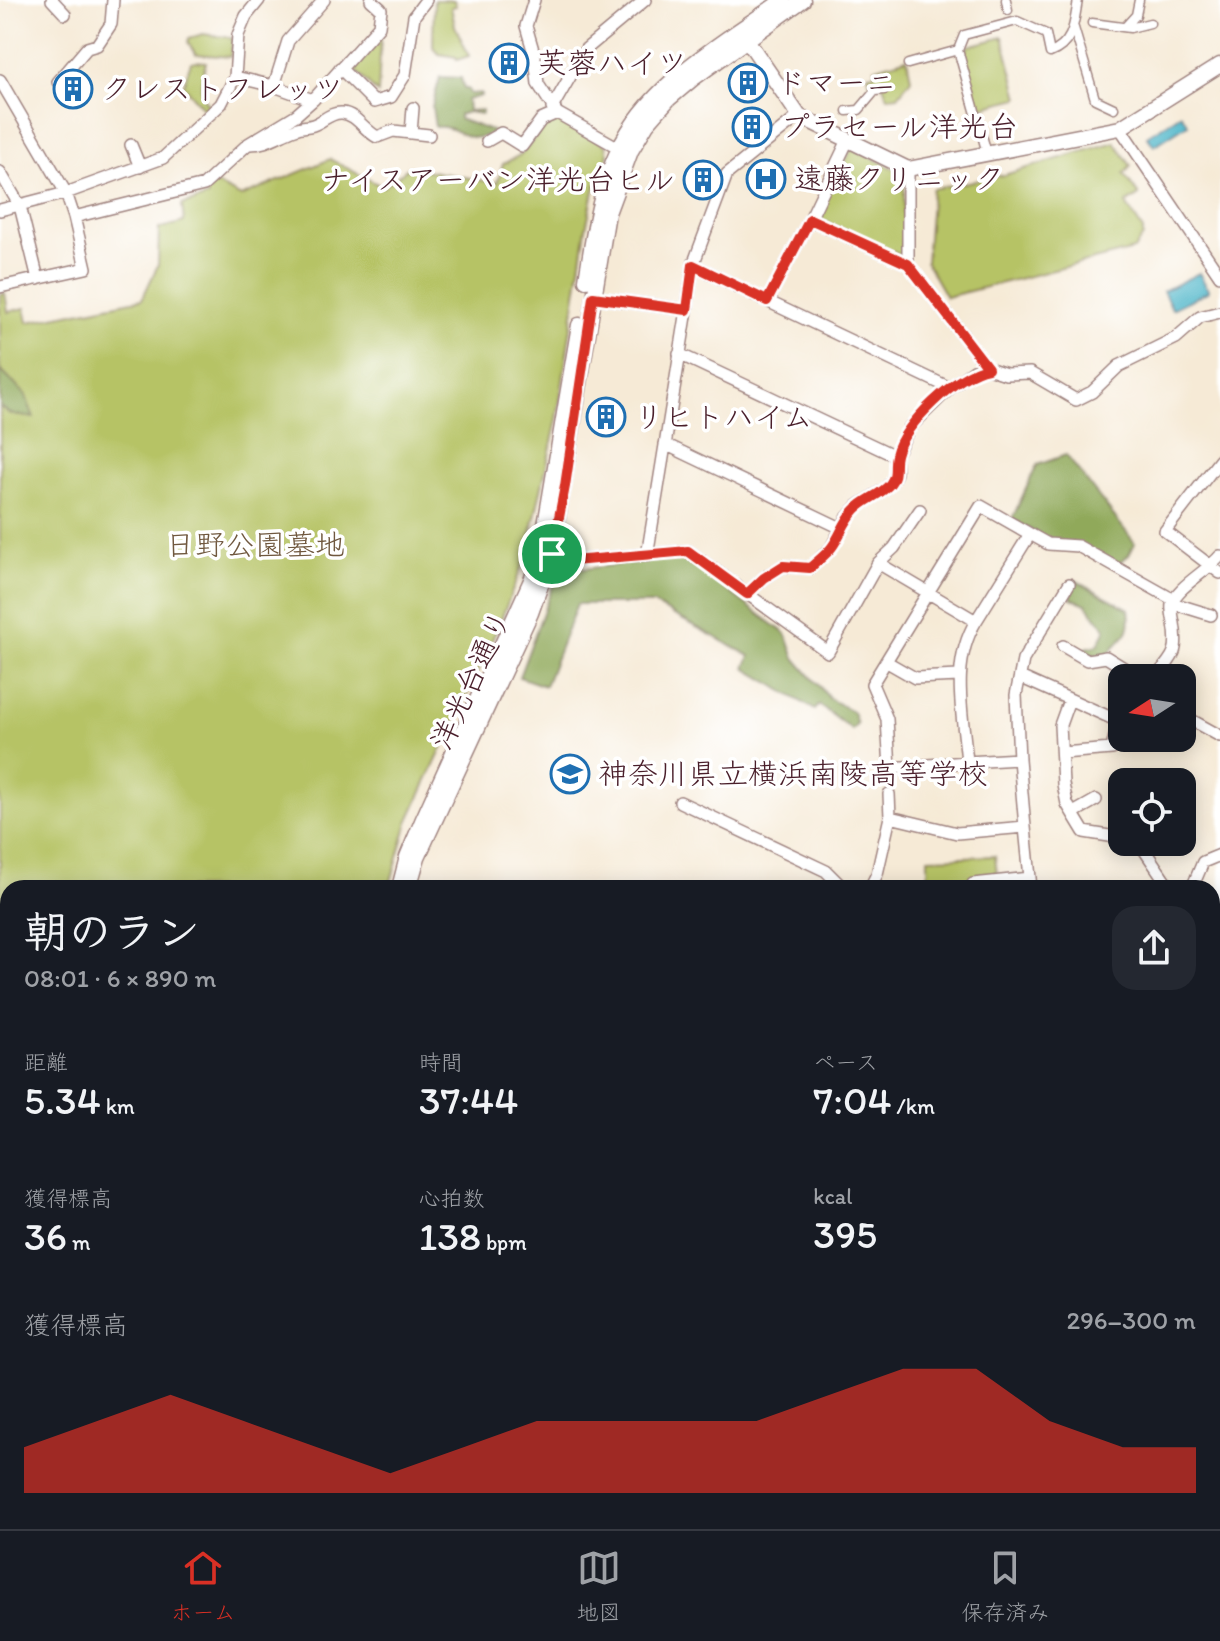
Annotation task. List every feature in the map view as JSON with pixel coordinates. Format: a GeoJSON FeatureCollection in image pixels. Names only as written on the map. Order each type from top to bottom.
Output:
{"type":"FeatureCollection","features":[{"type":"Feature","properties":{"kind":"street"},"geometry":{"type":"LineString","coordinates":[[52,0],[65,14]]}},
{"type":"Feature","properties":{"kind":"street"},"geometry":{"type":"LineString","coordinates":[[58,82],[87,48],[97,45],[111,24],[113,0]]}},
{"type":"Feature","properties":{"kind":"street"},"geometry":{"type":"LineString","coordinates":[[0,210],[66,193],[163,158],[217,110],[235,77],[238,35],[246,16],[259,0]]}},
{"type":"Feature","properties":{"kind":"street"},"geometry":{"type":"LineString","coordinates":[[274,86],[288,41],[324,0]]}},
{"type":"Feature","properties":{"kind":"street"},"geometry":{"type":"LineString","coordinates":[[74,217],[204,185],[248,144],[296,115],[313,100],[379,26],[381,9],[371,0]]}},
{"type":"Feature","properties":{"kind":"street"},"geometry":{"type":"LineString","coordinates":[[340,68],[374,102],[391,97],[405,75],[414,16],[426,0]]}},
{"type":"Feature","properties":{"kind":"street"},"geometry":{"type":"LineString","coordinates":[[534,0],[526,26],[535,57],[538,84],[554,111],[619,148]]}},
{"type":"Feature","properties":{"kind":"street"},"geometry":{"type":"LineString","coordinates":[[487,141],[501,133],[522,146],[541,120],[554,111],[586,49],[645,0]]}},
{"type":"Feature","properties":{"kind":"street","name":"洋光台通り"},"geometry":{"type":"LineString","coordinates":[[411,880],[418,857],[531,613],[565,486],[608,213],[631,151],[647,124],[669,99],[783,0]]}},
{"type":"Feature","properties":{"kind":"street","name":"洋光台通り"},"geometry":{"type":"LineString","coordinates":[[402,880],[422,821],[547,551],[595,223],[602,193],[619,148],[636,119],[660,91],[743,35],[803,0]]}},
{"type":"Feature","properties":{"kind":"street"},"geometry":{"type":"LineString","coordinates":[[1006,0],[1008,10]]}},
{"type":"Feature","properties":{"kind":"street"},"geometry":{"type":"LineString","coordinates":[[985,146],[958,50],[964,35],[1017,21],[1046,34],[1050,53],[1064,46],[1074,25],[1078,0]]}},
{"type":"Feature","properties":{"kind":"street"},"geometry":{"type":"LineString","coordinates":[[1125,27],[1136,15],[1139,0]]}},
{"type":"Feature","properties":{"kind":"street"},"geometry":{"type":"LineString","coordinates":[[1074,25],[1125,27],[1150,23]]}},
{"type":"Feature","properties":{"kind":"street"},"geometry":{"type":"LineString","coordinates":[[1074,25],[1095,99],[1114,108]]}},
{"type":"Feature","properties":{"kind":"street"},"geometry":{"type":"LineString","coordinates":[[743,35],[799,116],[908,169],[1120,128],[1220,65]]}},
{"type":"Feature","properties":{"kind":"street"},"geometry":{"type":"LineString","coordinates":[[908,64],[958,50]]}},
{"type":"Feature","properties":{"kind":"street"},"geometry":{"type":"LineString","coordinates":[[235,77],[313,100]]}},
{"type":"Feature","properties":{"kind":"street"},"geometry":{"type":"LineString","coordinates":[[0,80],[66,193],[86,268],[0,287]]}},
{"type":"Feature","properties":{"kind":"street"},"geometry":{"type":"LineString","coordinates":[[847,111],[859,110],[876,89]]}},
{"type":"Feature","properties":{"kind":"street"},"geometry":{"type":"LineString","coordinates":[[411,133],[413,108]]}},
{"type":"Feature","properties":{"kind":"street"},"geometry":{"type":"LineString","coordinates":[[248,144],[260,145],[298,127],[315,125],[332,114],[341,113],[353,116],[377,137],[393,131],[429,135]]}},
{"type":"Feature","properties":{"kind":"street"},"geometry":{"type":"LineString","coordinates":[[647,556],[693,265],[727,174],[799,116]]}},
{"type":"Feature","properties":{"kind":"street"},"geometry":{"type":"LineString","coordinates":[[1120,128],[1220,276]]}},
{"type":"Feature","properties":{"kind":"street"},"geometry":{"type":"LineString","coordinates":[[767,301],[848,140]]}},
{"type":"Feature","properties":{"kind":"street"},"geometry":{"type":"LineString","coordinates":[[131,145],[140,167]]}},
{"type":"Feature","properties":{"kind":"street"},"geometry":{"type":"LineString","coordinates":[[908,169],[908,264]]}},
{"type":"Feature","properties":{"kind":"street"},"geometry":{"type":"LineString","coordinates":[[0,172],[20,206],[38,279]]}},
{"type":"Feature","properties":{"kind":"street"},"geometry":{"type":"LineString","coordinates":[[810,219],[908,264],[988,368]]}},
{"type":"Feature","properties":{"kind":"street"},"geometry":{"type":"LineString","coordinates":[[693,265],[950,388]]}},
{"type":"Feature","properties":{"kind":"street"},"geometry":{"type":"LineString","coordinates":[[593,297],[687,310]]}},
{"type":"Feature","properties":{"kind":"street"},"geometry":{"type":"LineString","coordinates":[[747,594],[783,566],[810,568],[831,548],[841,528],[858,506],[888,486],[896,473],[895,456],[910,427],[950,388],[974,370],[988,368],[1006,374],[1030,373],[1076,400],[1092,392],[1119,366],[1176,338],[1200,317],[1220,312]]}},
{"type":"Feature","properties":{"kind":"street"},"geometry":{"type":"LineString","coordinates":[[679,354],[895,456]]}},
{"type":"Feature","properties":{"kind":"street"},"geometry":{"type":"LineString","coordinates":[[665,444],[841,528]]}},
{"type":"Feature","properties":{"kind":"street"},"geometry":{"type":"LineString","coordinates":[[1216,569],[1165,531],[1220,460]]}},
{"type":"Feature","properties":{"kind":"street"},"geometry":{"type":"LineString","coordinates":[[1019,759],[890,768],[887,719],[872,684],[981,506],[1048,544],[1078,546],[1173,602],[1211,615]]}},
{"type":"Feature","properties":{"kind":"street"},"geometry":{"type":"LineString","coordinates":[[547,551],[573,561],[688,551],[828,652],[878,563],[894,548],[920,510]]}},
{"type":"Feature","properties":{"kind":"street"},"geometry":{"type":"LineString","coordinates":[[967,762],[959,676],[963,649],[976,621],[1030,534]]}},
{"type":"Feature","properties":{"kind":"street"},"geometry":{"type":"LineString","coordinates":[[1167,664],[1174,656],[1177,643],[1173,602],[1179,591],[1216,569],[1220,556]]}},
{"type":"Feature","properties":{"kind":"street"},"geometry":{"type":"LineString","coordinates":[[878,563],[976,621]]}},
{"type":"Feature","properties":{"kind":"street"},"geometry":{"type":"LineString","coordinates":[[1031,880],[1016,695],[1023,660],[1069,584]]}},
{"type":"Feature","properties":{"kind":"street"},"geometry":{"type":"LineString","coordinates":[[1063,646],[1087,660],[1106,657],[1117,664]]}},
{"type":"Feature","properties":{"kind":"street"},"geometry":{"type":"LineString","coordinates":[[887,662],[915,678],[959,676]]}},
{"type":"Feature","properties":{"kind":"street"},"geometry":{"type":"LineString","coordinates":[[1020,677],[1108,715]]}},
{"type":"Feature","properties":{"kind":"street"},"geometry":{"type":"LineString","coordinates":[[1069,700],[1060,725],[1067,804],[1084,832],[1108,836]]}},
{"type":"Feature","properties":{"kind":"street"},"geometry":{"type":"LineString","coordinates":[[1196,723],[1220,736]]}},
{"type":"Feature","properties":{"kind":"street"},"geometry":{"type":"LineString","coordinates":[[1062,753],[1108,749]]}},
{"type":"Feature","properties":{"kind":"street"},"geometry":{"type":"LineString","coordinates":[[874,880],[890,817],[889,794]]}},
{"type":"Feature","properties":{"kind":"street"},"geometry":{"type":"LineString","coordinates":[[1073,813],[1096,800]]}},
{"type":"Feature","properties":{"kind":"street"},"geometry":{"type":"LineString","coordinates":[[680,802],[826,871],[835,880]]}},
{"type":"Feature","properties":{"kind":"street"},"geometry":{"type":"LineString","coordinates":[[890,817],[957,833],[1025,827]]}},
{"type":"Feature","properties":{"kind":"street"},"geometry":{"type":"LineString","coordinates":[[1195,880],[1203,862],[1220,855]]}},
{"type":"Feature","properties":{"kind":"street"},"geometry":{"type":"LineString","coordinates":[[1148,856],[1165,880]]}},
{"type":"Feature","properties":{"kind":"green space"},"geometry":{"type":"Polygon","coordinates":[[[434,0],[454,0],[456,6],[451,7],[455,26],[469,56],[457,60],[456,57],[439,54],[433,47],[434,0]]]}},
{"type":"Feature","properties":{"kind":"green space"},"geometry":{"type":"Polygon","coordinates":[[[381,33],[378,94],[350,65],[381,33]]]}},
{"type":"Feature","properties":{"kind":"green space"},"geometry":{"type":"Polygon","coordinates":[[[203,34],[233,38],[230,57],[196,54],[188,42],[189,38],[203,34]]]}},
{"type":"Feature","properties":{"kind":"green space"},"geometry":{"type":"Polygon","coordinates":[[[1003,37],[1019,98],[978,108],[963,56],[968,46],[1003,37]]]}},
{"type":"Feature","properties":{"kind":"green space"},"geometry":{"type":"Polygon","coordinates":[[[907,58],[911,79],[898,96],[888,97],[880,79],[875,79],[871,86],[868,74],[875,73],[874,68],[907,58]]]}},
{"type":"Feature","properties":{"kind":"green space"},"geometry":{"type":"Polygon","coordinates":[[[191,62],[206,62],[201,85],[202,95],[209,106],[207,113],[183,85],[191,62]]]}},
{"type":"Feature","properties":{"kind":"green space"},"geometry":{"type":"Polygon","coordinates":[[[440,77],[461,78],[464,89],[468,89],[470,94],[481,93],[481,96],[467,100],[468,111],[482,110],[482,114],[468,112],[459,115],[459,119],[494,132],[476,138],[435,127],[432,107],[440,77]]]}},
{"type":"Feature","properties":{"kind":"green space","name":"日野公園墓地"},"geometry":{"type":"Polygon","coordinates":[[[556,118],[606,145],[608,155],[594,191],[586,228],[557,420],[526,556],[498,627],[408,822],[391,880],[0,880],[0,407],[10,414],[33,417],[25,394],[0,370],[0,294],[5,293],[8,312],[25,308],[28,322],[142,299],[158,265],[159,229],[184,222],[182,205],[208,197],[206,190],[216,184],[241,197],[330,159],[383,187],[409,167],[497,183],[503,164],[522,154],[547,122],[556,118]]]}},
{"type":"Feature","properties":{"kind":"green space"},"geometry":{"type":"Polygon","coordinates":[[[1115,142],[1131,166],[1124,174],[1139,195],[1126,204],[1143,230],[1143,236],[1134,250],[946,297],[926,262],[932,189],[1004,175],[1115,142]]]}},
{"type":"Feature","properties":{"kind":"green space"},"geometry":{"type":"Polygon","coordinates":[[[852,148],[905,174],[902,256],[815,217],[852,148]]]}},
{"type":"Feature","properties":{"kind":"green space"},"geometry":{"type":"Polygon","coordinates":[[[0,370],[25,394],[34,418],[10,414],[0,407],[0,370]]]}},
{"type":"Feature","properties":{"kind":"green space"},"geometry":{"type":"Polygon","coordinates":[[[1066,455],[1135,543],[1129,555],[1118,563],[1050,541],[1012,519],[1037,465],[1066,455]]]}},
{"type":"Feature","properties":{"kind":"green space"},"geometry":{"type":"Polygon","coordinates":[[[682,557],[786,634],[795,658],[830,699],[853,712],[857,724],[852,730],[819,705],[815,710],[745,668],[750,656],[654,604],[577,604],[545,686],[519,677],[558,572],[682,557]]]}},
{"type":"Feature","properties":{"kind":"green space"},"geometry":{"type":"Polygon","coordinates":[[[1075,580],[1129,609],[1128,631],[1108,655],[1084,655],[1086,648],[1098,645],[1106,629],[1086,604],[1071,598],[1075,580]]]}},
{"type":"Feature","properties":{"kind":"green space"},"geometry":{"type":"Polygon","coordinates":[[[995,856],[997,875],[970,876],[970,880],[928,880],[928,858],[995,856]]]}},
{"type":"Feature","properties":{"kind":"water"},"geometry":{"type":"Polygon","coordinates":[[[1181,114],[1188,124],[1154,146],[1147,136],[1181,114]]]}},
{"type":"Feature","properties":{"kind":"water"},"geometry":{"type":"Polygon","coordinates":[[[1199,273],[1209,291],[1172,309],[1163,291],[1199,273]]]}},
{"type":"Feature","properties":{"kind":"place","name":"芙蓉ハイツ"},"geometry":{"type":"Point","coordinates":[509,63]}},
{"type":"Feature","properties":{"kind":"place","name":"ドマーニ"},"geometry":{"type":"Point","coordinates":[748,83]}},
{"type":"Feature","properties":{"kind":"place","name":"クレストフレッツ"},"geometry":{"type":"Point","coordinates":[73,89]}},
{"type":"Feature","properties":{"kind":"place","name":"プラセール洋光台"},"geometry":{"type":"Point","coordinates":[752,127]}},
{"type":"Feature","properties":{"kind":"place","name":"遠藤クリニック"},"geometry":{"type":"Point","coordinates":[766,179]}},
{"type":"Feature","properties":{"kind":"place","name":"ナイスアーバン洋光台ヒル"},"geometry":{"type":"Point","coordinates":[703,180]}},
{"type":"Feature","properties":{"kind":"place","name":"リヒトハイム"},"geometry":{"type":"Point","coordinates":[606,417]}},
{"type":"Feature","properties":{"kind":"place","name":"神奈川県立横浜南陵高等学校"},"geometry":{"type":"Point","coordinates":[570,774]}},
{"type":"Feature","properties":{"kind":"route"},"geometry":{"type":"LineString","coordinates":[[810,219],[908,264],[988,368],[974,370],[950,388],[910,427],[895,456],[896,473],[892,481],[858,506],[847,518],[831,548],[810,568],[783,566],[775,569],[747,594],[688,551],[573,561],[552,554],[593,297],[687,310],[693,265],[767,301],[810,219]]}}]}
